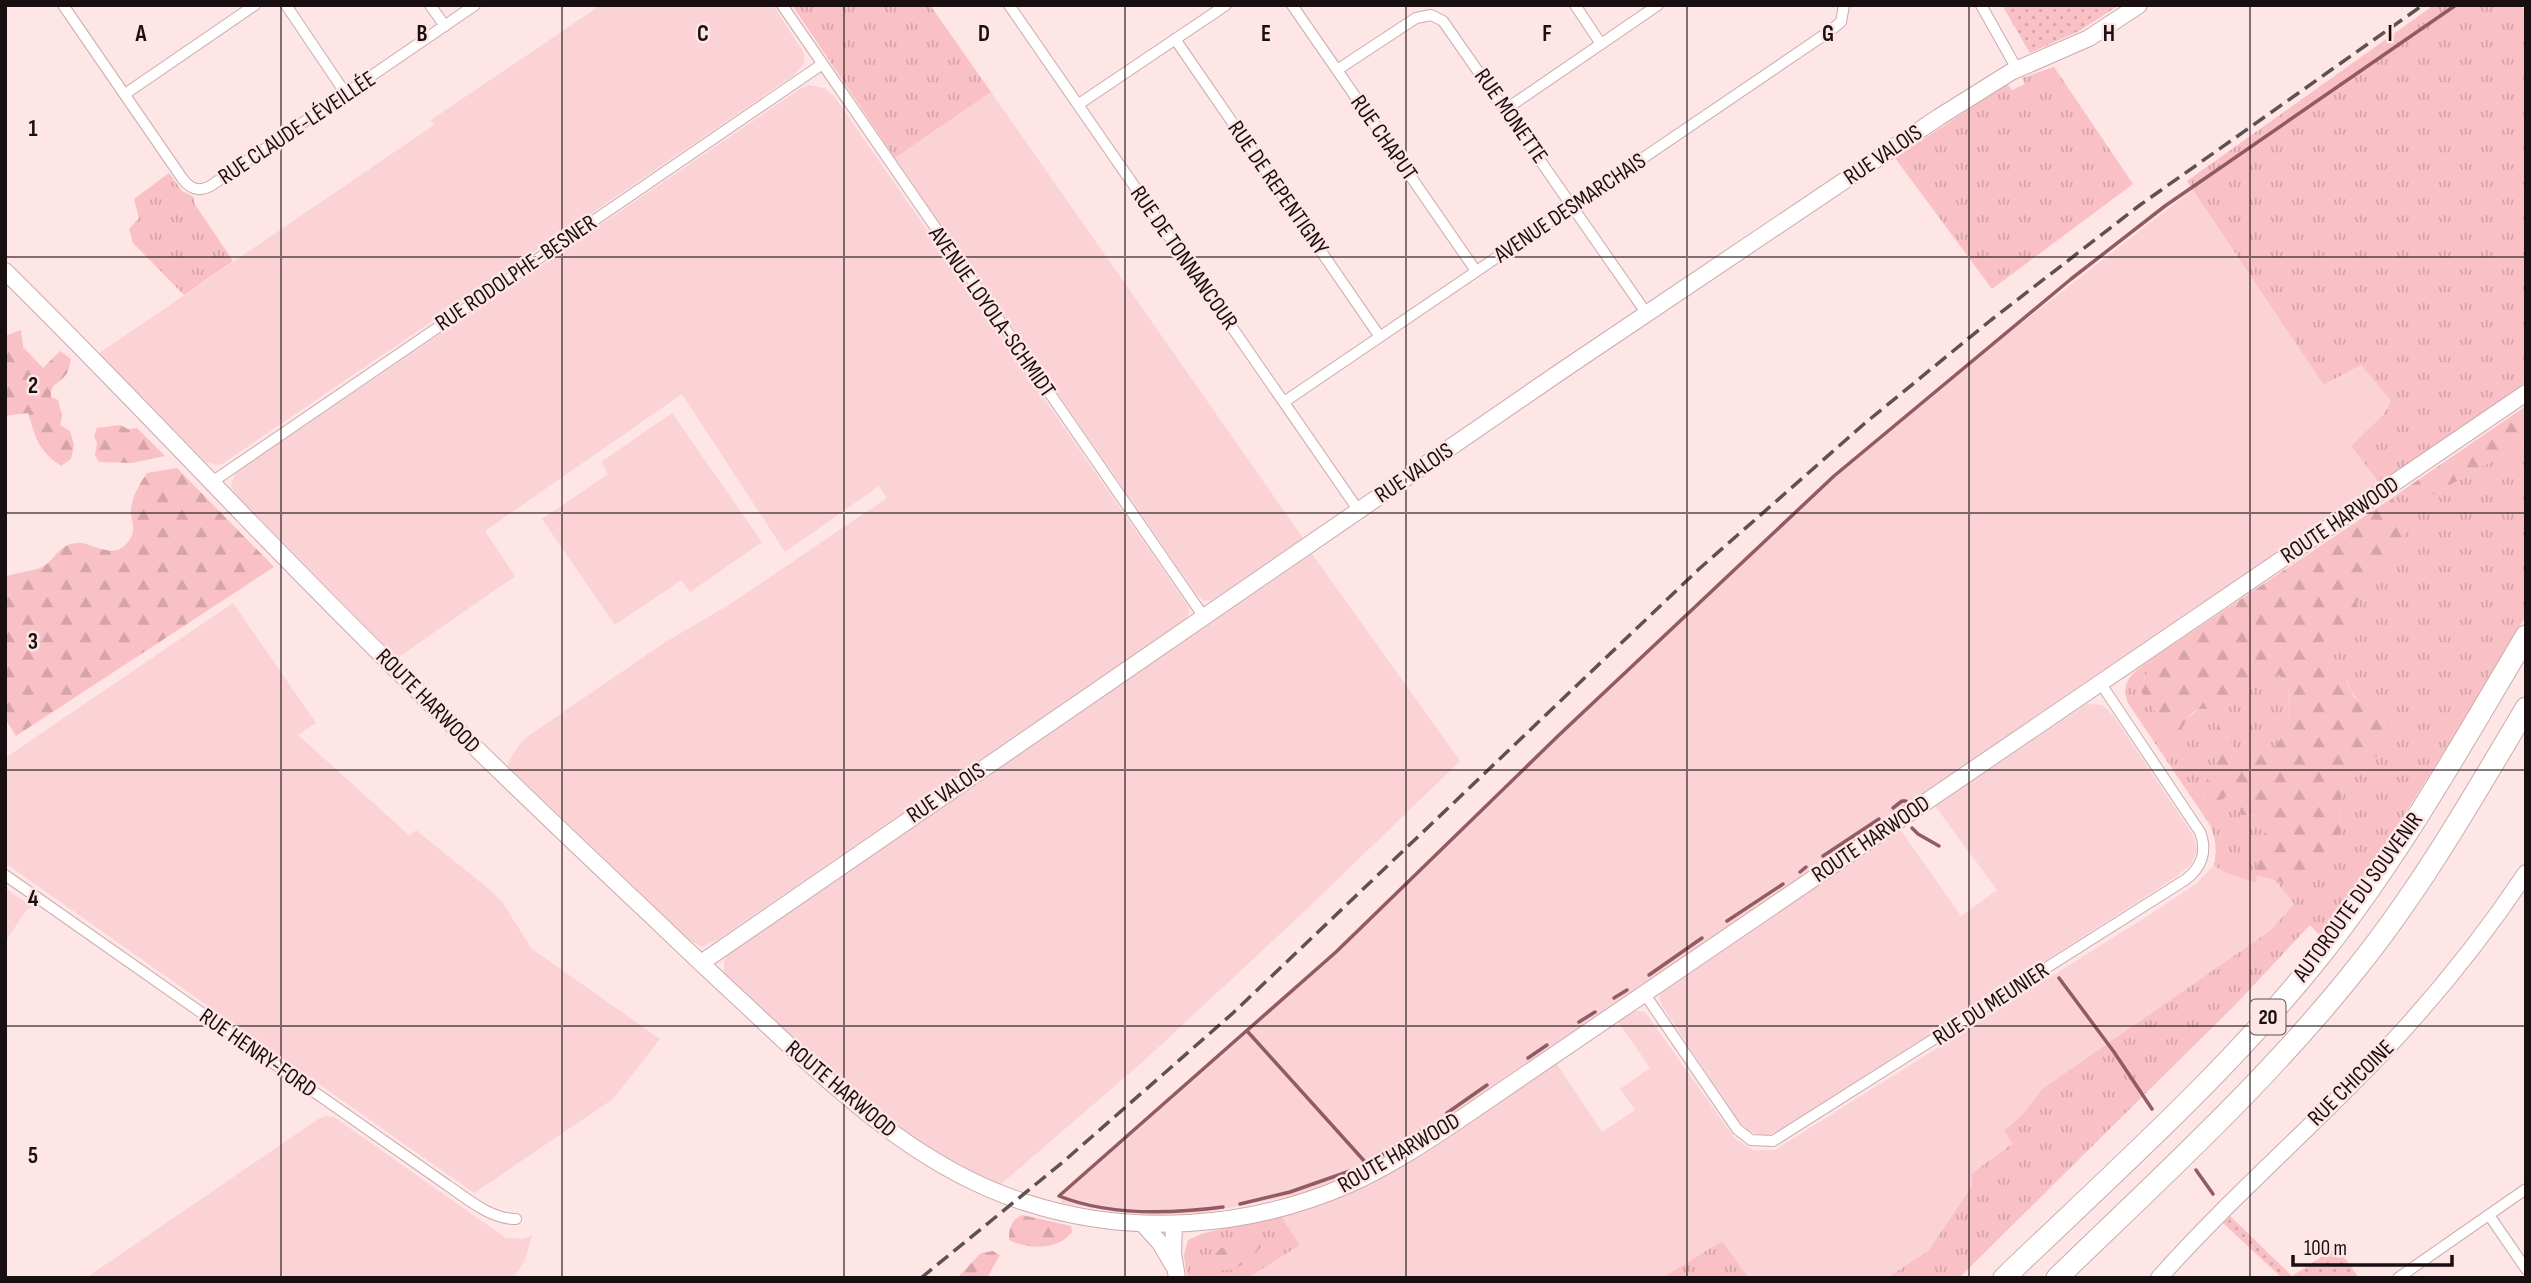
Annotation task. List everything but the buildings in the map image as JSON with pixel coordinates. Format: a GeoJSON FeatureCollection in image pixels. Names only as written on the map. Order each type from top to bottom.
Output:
{"type":"FeatureCollection","features":[{"type":"Feature","properties":{"kind":"highway","name":"AUTOROUTE DU SOUVENIR"},"geometry":{"type":"LineString","coordinates":[[2004,1278],[2232,1055],[2311,967],[2398,847],[2526,636]]}},
{"type":"Feature","properties":{"kind":"highway","name":"AUTOROUTE DU SOUVENIR"},"geometry":{"type":"LineString","coordinates":[[2057,1278],[2269,1069],[2352,974],[2427,870],[2526,708]]}},
{"type":"Feature","properties":{"kind":"main road","name":"RUE VALOIS"},"geometry":{"type":"LineString","coordinates":[[701,963],[1939,117],[2017,69],[2080,44],[2139,5]]}},
{"type":"Feature","properties":{"kind":"main road","name":"ROUTE HARWOOD"},"geometry":{"type":"LineString","coordinates":[[5,271],[513,785],[851,1100],[925,1156],[974,1182],[1027,1203],[1093,1219],[1143,1224],[1233,1219],[1312,1199],[1361,1179],[1443,1131],[2526,393]]}},
{"type":"Feature","properties":{"kind":"main road","name":"RUE CHICOINE"},"geometry":{"type":"LineString","coordinates":[[2159,1278],[2209,1223],[2391,1044],[2475,944],[2526,873]]}},
{"type":"Feature","properties":{"kind":"main road"},"geometry":{"type":"LineString","coordinates":[[1143,1224],[1160,1243],[1176,1273]]}},
{"type":"Feature","properties":{"kind":"main road"},"geometry":{"type":"LineString","coordinates":[[1174,1224],[1176,1273]]}},
{"type":"Feature","properties":{"kind":"street","name":"RUE CLAUDE-LÉVEILLÉE"},"geometry":{"type":"LineString","coordinates":[[63,5],[186,183],[199,190],[212,186],[475,5]]}},
{"type":"Feature","properties":{"kind":"street"},"geometry":{"type":"LineString","coordinates":[[125,94],[255,5]]}},
{"type":"Feature","properties":{"kind":"street"},"geometry":{"type":"LineString","coordinates":[[286,5],[346,94]]}},
{"type":"Feature","properties":{"kind":"street"},"geometry":{"type":"LineString","coordinates":[[430,5],[445,26]]}},
{"type":"Feature","properties":{"kind":"street","name":"AVENUE LOYOLA-SCHMIDT"},"geometry":{"type":"LineString","coordinates":[[782,5],[1204,617]]}},
{"type":"Feature","properties":{"kind":"street"},"geometry":{"type":"LineString","coordinates":[[1079,104],[1226,5]]}},
{"type":"Feature","properties":{"kind":"street","name":"RUE CHAPUT"},"geometry":{"type":"LineString","coordinates":[[1293,5],[1476,271]]}},
{"type":"Feature","properties":{"kind":"street"},"geometry":{"type":"LineString","coordinates":[[1575,5],[1601,44]]}},
{"type":"Feature","properties":{"kind":"street"},"geometry":{"type":"LineString","coordinates":[[1506,109],[1658,5]]}},
{"type":"Feature","properties":{"kind":"street","name":"AVENUE DESMARCHAIS"},"geometry":{"type":"LineString","coordinates":[[1284,402],[1833,29],[1843,19],[1844,5]]}},
{"type":"Feature","properties":{"kind":"street"},"geometry":{"type":"LineString","coordinates":[[1981,5],[2017,69]]}},
{"type":"Feature","properties":{"kind":"street","name":"RUE DE TONNANCOUR"},"geometry":{"type":"LineString","coordinates":[[1014,7],[1359,511]]}},
{"type":"Feature","properties":{"kind":"street","name":"RUE MONETTE"},"geometry":{"type":"LineString","coordinates":[[1337,70],[1412,20],[1432,15],[1447,24],[1647,314]]}},
{"type":"Feature","properties":{"kind":"street","name":"RUE DE REPENTIGNY"},"geometry":{"type":"LineString","coordinates":[[1175,39],[1380,337]]}},
{"type":"Feature","properties":{"kind":"street","name":"RUE RODOLPHE-BESNER"},"geometry":{"type":"LineString","coordinates":[[212,482],[821,65]]}},
{"type":"Feature","properties":{"kind":"street","name":"RUE DU MEUNIER"},"geometry":{"type":"LineString","coordinates":[[1644,993],[1737,1129],[1751,1140],[1773,1141],[2185,880],[2201,861],[2204,844],[2200,832],[2101,684]]}},
{"type":"Feature","properties":{"kind":"street","name":"RUE HENRY-FORD"},"geometry":{"type":"LineString","coordinates":[[5,875],[447,1185],[489,1213],[505,1219],[516,1219]]}},
{"type":"Feature","properties":{"kind":"street"},"geometry":{"type":"LineString","coordinates":[[2398,1278],[2526,1189]]}},
{"type":"Feature","properties":{"kind":"street"},"geometry":{"type":"LineString","coordinates":[[2489,1215],[2526,1269]]}},
{"type":"Feature","properties":{"kind":"shaded area"},"geometry":{"type":"Polygon","coordinates":[[[601,5],[773,5],[804,53],[804,63],[793,76],[222,464],[206,462],[98,354],[434,125],[431,120],[601,5]]]}},
{"type":"Feature","properties":{"kind":"shaded area"},"geometry":{"type":"Polygon","coordinates":[[[809,85],[824,88],[834,96],[1188,606],[1189,613],[1186,619],[717,940],[702,947],[686,938],[510,771],[509,760],[522,741],[531,734],[664,643],[730,604],[887,498],[879,486],[785,552],[682,394],[485,531],[515,576],[399,657],[399,661],[235,494],[231,486],[235,474],[240,470],[809,85]]]}},
{"type":"Feature","properties":{"kind":"shaded area"},"geometry":{"type":"Polygon","coordinates":[[[991,92],[1303,538],[1212,600],[1203,601],[1195,592],[895,158],[991,92]]]}},
{"type":"Feature","properties":{"kind":"shaded area"},"geometry":{"type":"Polygon","coordinates":[[[2201,183],[2325,385],[2361,365],[2391,401],[2384,414],[2351,446],[2380,484],[1450,1115],[1373,1164],[1320,1188],[1202,1213],[1153,1215],[1061,1203],[1064,1194],[1242,1038],[1425,866],[1802,504],[2004,337],[2201,183]]]}},
{"type":"Feature","properties":{"kind":"shaded area"},"geometry":{"type":"Polygon","coordinates":[[[672,413],[762,542],[690,592],[681,580],[615,625],[542,519],[608,474],[601,462],[672,413]]]}},
{"type":"Feature","properties":{"kind":"shaded area"},"geometry":{"type":"Polygon","coordinates":[[[1312,554],[1460,761],[1147,1058],[1000,1185],[955,1164],[910,1136],[860,1097],[724,973],[724,960],[733,950],[1312,554]]]}},
{"type":"Feature","properties":{"kind":"shaded area"},"geometry":{"type":"Polygon","coordinates":[[[233,603],[316,723],[298,735],[410,836],[416,830],[490,890],[502,902],[532,949],[660,1039],[613,1099],[474,1193],[5,863],[5,758],[233,603]]]}},
{"type":"Feature","properties":{"kind":"shaded area"},"geometry":{"type":"Polygon","coordinates":[[[2087,704],[2102,705],[2113,715],[2189,829],[2197,851],[2191,864],[2176,877],[1777,1132],[1764,1136],[1749,1131],[1739,1121],[1662,1006],[1659,997],[1662,990],[1900,829],[1961,916],[1997,890],[1935,806],[2087,704]]]}},
{"type":"Feature","properties":{"kind":"shaded area"},"geometry":{"type":"Polygon","coordinates":[[[2214,865],[2222,871],[2256,882],[2256,875],[2275,880],[2294,904],[2271,930],[2042,1089],[2022,1115],[2004,1129],[2012,1144],[1971,1174],[1972,1186],[1928,1251],[1887,1278],[1749,1278],[1722,1241],[1662,1278],[1248,1278],[1300,1245],[1281,1216],[1370,1185],[1444,1141],[1556,1063],[1602,1132],[1635,1110],[1620,1089],[1650,1068],[1617,1020],[1634,1011],[1643,1011],[1648,1016],[1735,1139],[1753,1150],[1775,1150],[2149,915],[2196,884],[2214,865]]]}},
{"type":"Feature","properties":{"kind":"shaded area"},"geometry":{"type":"Polygon","coordinates":[[[5,888],[34,908],[27,909],[5,942],[5,888]]]}},
{"type":"Feature","properties":{"kind":"shaded area"},"geometry":{"type":"Polygon","coordinates":[[[334,1117],[506,1238],[524,1239],[532,1235],[525,1260],[513,1278],[86,1278],[320,1118],[334,1117]]]}},
{"type":"Feature","properties":{"kind":"green space"},"geometry":{"type":"Polygon","coordinates":[[[792,5],[930,5],[991,92],[895,158],[792,5]]]}},
{"type":"Feature","properties":{"kind":"green space"},"geometry":{"type":"Polygon","coordinates":[[[2002,5],[2119,5],[2079,31],[2030,53],[2002,5]]]}},
{"type":"Feature","properties":{"kind":"green space"},"geometry":{"type":"Polygon","coordinates":[[[2434,5],[2520,5],[2526,12],[2526,382],[2380,484],[2351,446],[2384,414],[2391,401],[2361,365],[2324,385],[2187,181],[2434,5]]]}},
{"type":"Feature","properties":{"kind":"green space"},"geometry":{"type":"Polygon","coordinates":[[[2054,67],[2133,184],[1992,289],[1895,158],[2007,84],[2012,90],[2025,84],[2022,78],[2054,67]]]}},
{"type":"Feature","properties":{"kind":"green space"},"geometry":{"type":"Polygon","coordinates":[[[169,173],[182,191],[194,197],[194,203],[233,261],[184,295],[133,243],[129,229],[139,218],[134,199],[169,173]]]}},
{"type":"Feature","properties":{"kind":"green space"},"geometry":{"type":"Polygon","coordinates":[[[21,330],[23,347],[43,368],[60,351],[71,359],[67,373],[51,392],[51,397],[58,400],[62,416],[60,425],[70,431],[74,445],[71,459],[61,466],[47,455],[39,443],[28,413],[5,416],[5,336],[21,330]]]}},
{"type":"Feature","properties":{"kind":"green space"},"geometry":{"type":"Polygon","coordinates":[[[2526,406],[2526,441],[2424,500],[2410,499],[2402,491],[2526,406]]]}},
{"type":"Feature","properties":{"kind":"green space"},"geometry":{"type":"Polygon","coordinates":[[[120,425],[128,429],[137,428],[165,456],[132,463],[99,462],[95,455],[97,443],[94,436],[97,428],[120,425]]]}},
{"type":"Feature","properties":{"kind":"green space"},"geometry":{"type":"Polygon","coordinates":[[[2526,441],[2526,615],[2486,685],[2394,831],[2321,937],[2310,925],[2235,1005],[1959,1278],[1887,1278],[1928,1251],[1972,1186],[1971,1174],[2012,1144],[2004,1130],[2022,1115],[2042,1089],[2271,930],[2294,904],[2275,880],[2304,887],[2339,823],[2342,792],[2361,767],[2382,753],[2378,712],[2353,694],[2344,663],[2304,654],[2309,646],[2348,633],[2358,601],[2368,586],[2389,566],[2406,518],[2392,498],[2402,491],[2410,499],[2424,500],[2526,441]]]}},
{"type":"Feature","properties":{"kind":"green space"},"geometry":{"type":"Polygon","coordinates":[[[177,468],[274,567],[16,736],[5,718],[5,577],[42,567],[64,547],[76,543],[110,551],[124,546],[133,532],[131,507],[134,497],[147,473],[177,468]]]}},
{"type":"Feature","properties":{"kind":"green space"},"geometry":{"type":"Polygon","coordinates":[[[2392,498],[2406,518],[2404,544],[2389,566],[2368,586],[2358,601],[2348,633],[2309,646],[2305,654],[2344,663],[2348,686],[2354,697],[2378,712],[2390,730],[2382,753],[2361,767],[2342,792],[2339,823],[2341,839],[2304,888],[2256,875],[2261,841],[2266,830],[2261,816],[2241,815],[2237,803],[2228,794],[2214,809],[2204,800],[2207,776],[2218,759],[2218,726],[2239,756],[2260,753],[2275,746],[2287,723],[2290,686],[2279,675],[2248,689],[2235,698],[2224,711],[2197,710],[2188,718],[2176,742],[2140,690],[2153,658],[2392,498]]]}},
{"type":"Feature","properties":{"kind":"green space"},"geometry":{"type":"Polygon","coordinates":[[[2153,658],[2140,690],[2185,721],[2202,709],[2224,711],[2235,698],[2248,689],[2279,675],[2290,686],[2285,732],[2275,747],[2264,753],[2239,756],[2218,727],[2218,759],[2207,777],[2204,800],[2214,809],[2228,794],[2237,803],[2241,815],[2261,816],[2266,830],[2261,842],[2256,883],[2222,871],[2214,865],[2214,835],[2210,825],[2128,703],[2127,682],[2153,658]]]}},
{"type":"Feature","properties":{"kind":"green space"},"geometry":{"type":"Polygon","coordinates":[[[1022,1215],[1071,1226],[1072,1232],[1051,1245],[1025,1246],[1009,1240],[1011,1225],[1022,1215]]]}},
{"type":"Feature","properties":{"kind":"green space"},"geometry":{"type":"Polygon","coordinates":[[[2229,1215],[2292,1276],[2337,1247],[2359,1278],[2282,1278],[2222,1222],[2229,1215]]]}},
{"type":"Feature","properties":{"kind":"green space"},"geometry":{"type":"Polygon","coordinates":[[[1281,1216],[1300,1245],[1248,1278],[1187,1278],[1184,1255],[1188,1240],[1204,1233],[1281,1216]]]}},
{"type":"Feature","properties":{"kind":"green space"},"geometry":{"type":"Polygon","coordinates":[[[1256,1239],[1262,1245],[1246,1262],[1225,1270],[1210,1266],[1210,1258],[1221,1248],[1256,1239]]]}},
{"type":"Feature","properties":{"kind":"green space"},"geometry":{"type":"Polygon","coordinates":[[[1722,1241],[1749,1278],[1662,1278],[1722,1241]]]}},
{"type":"Feature","properties":{"kind":"green space"},"geometry":{"type":"Polygon","coordinates":[[[993,1251],[1000,1255],[987,1278],[957,1278],[981,1253],[993,1251]]]}},
{"type":"Feature","properties":{"kind":"waterway"},"geometry":{"type":"LineString","coordinates":[[1223,1207],[1140,1212],[1098,1207],[1059,1196],[1336,952],[1559,735],[1834,476],[2071,279],[2165,206],[2456,5]]}},
{"type":"Feature","properties":{"kind":"waterway"},"geometry":{"type":"LineString","coordinates":[[1893,808],[1906,801]]}},
{"type":"Feature","properties":{"kind":"waterway"},"geometry":{"type":"LineString","coordinates":[[1823,856],[1879,819]]}},
{"type":"Feature","properties":{"kind":"waterway"},"geometry":{"type":"LineString","coordinates":[[1912,828],[1939,846]]}},
{"type":"Feature","properties":{"kind":"waterway"},"geometry":{"type":"LineString","coordinates":[[1800,872],[1806,867]]}},
{"type":"Feature","properties":{"kind":"waterway"},"geometry":{"type":"LineString","coordinates":[[1727,921],[1783,884]]}},
{"type":"Feature","properties":{"kind":"waterway"},"geometry":{"type":"LineString","coordinates":[[1649,975],[1702,938]]}},
{"type":"Feature","properties":{"kind":"waterway"},"geometry":{"type":"LineString","coordinates":[[2059,978],[2152,1109]]}},
{"type":"Feature","properties":{"kind":"waterway"},"geometry":{"type":"LineString","coordinates":[[1614,998],[1627,990]]}},
{"type":"Feature","properties":{"kind":"waterway"},"geometry":{"type":"LineString","coordinates":[[1579,1022],[1595,1012]]}},
{"type":"Feature","properties":{"kind":"waterway"},"geometry":{"type":"LineString","coordinates":[[1248,1032],[1367,1164]]}},
{"type":"Feature","properties":{"kind":"waterway"},"geometry":{"type":"LineString","coordinates":[[1528,1058],[1547,1045]]}},
{"type":"Feature","properties":{"kind":"waterway"},"geometry":{"type":"LineString","coordinates":[[1447,1113],[1487,1085]]}},
{"type":"Feature","properties":{"kind":"waterway"},"geometry":{"type":"LineString","coordinates":[[1365,1165],[1421,1131]]}},
{"type":"Feature","properties":{"kind":"waterway"},"geometry":{"type":"LineString","coordinates":[[2196,1170],[2213,1194]]}},
{"type":"Feature","properties":{"kind":"waterway"},"geometry":{"type":"LineString","coordinates":[[1240,1204],[1290,1192],[1350,1171]]}},
{"type":"Feature","properties":{"kind":"railway"},"geometry":{"type":"LineString","coordinates":[[921,1278],[1063,1162],[1233,1013],[1699,569],[1864,424],[1991,320],[2140,205],[2423,5]]}}]}
